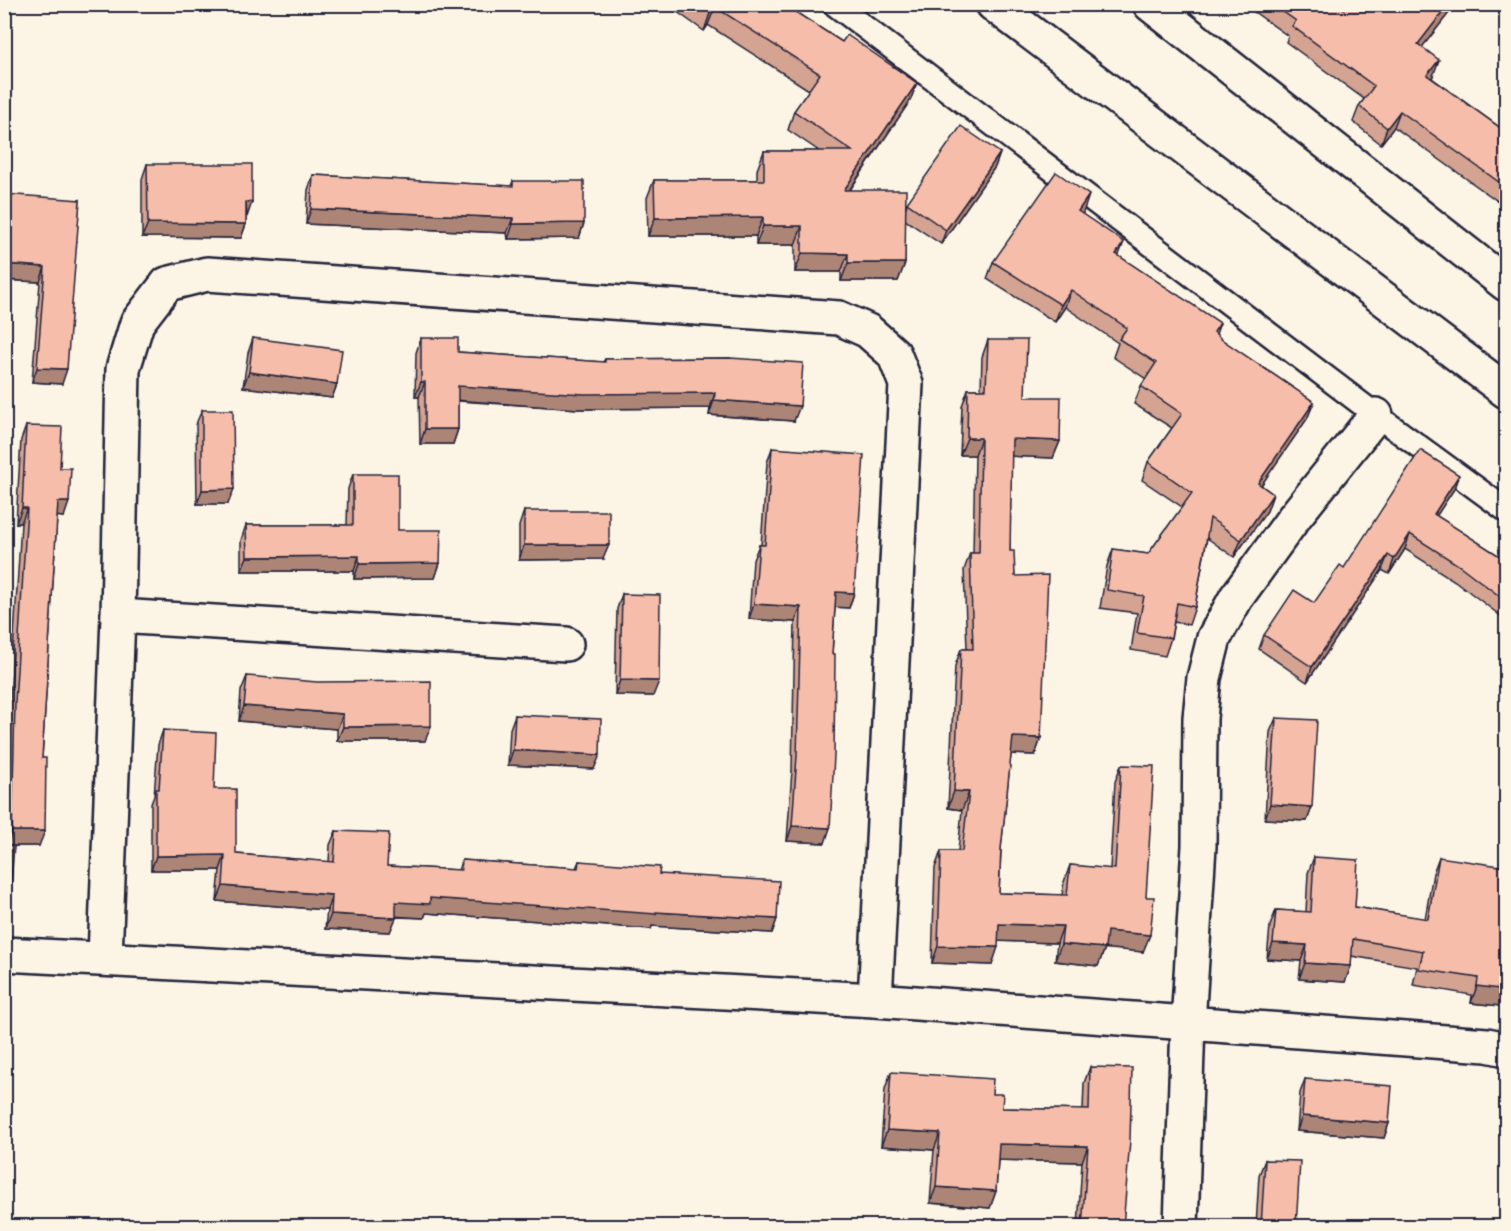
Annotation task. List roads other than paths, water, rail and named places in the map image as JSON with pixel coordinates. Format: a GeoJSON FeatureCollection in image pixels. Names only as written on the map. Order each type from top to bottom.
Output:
{"type":"FeatureCollection","features":[{"type":"Feature","properties":{"kind":"street"},"geometry":{"type":"LineString","coordinates":[[993,4],[1506,391]]}},
{"type":"Feature","properties":{"kind":"street"},"geometry":{"type":"LineString","coordinates":[[1150,4],[1506,284]]}},
{"type":"Feature","properties":{"kind":"street"},"geometry":{"type":"LineString","coordinates":[[105,958],[118,616],[123,369],[137,322],[167,284],[207,274],[838,318],[868,331],[894,354],[906,384],[875,1000]]}},
{"type":"Feature","properties":{"kind":"street"},"geometry":{"type":"LineString","coordinates":[[1181,1227],[1188,1024],[1199,846],[1200,718],[1204,678],[1215,638],[1236,598],[1296,515],[1376,415]]}},
{"type":"Feature","properties":{"kind":"street"},"geometry":{"type":"LineString","coordinates":[[118,616],[566,644]]}},
{"type":"Feature","properties":{"kind":"street"},"geometry":{"type":"LineString","coordinates":[[4,954],[875,1000],[1487,1045],[1506,1049]]}},
{"type":"Feature","properties":{"kind":"lane"},"geometry":{"type":"LineString","coordinates":[[834,4],[1376,415],[1506,510]]}}]}
